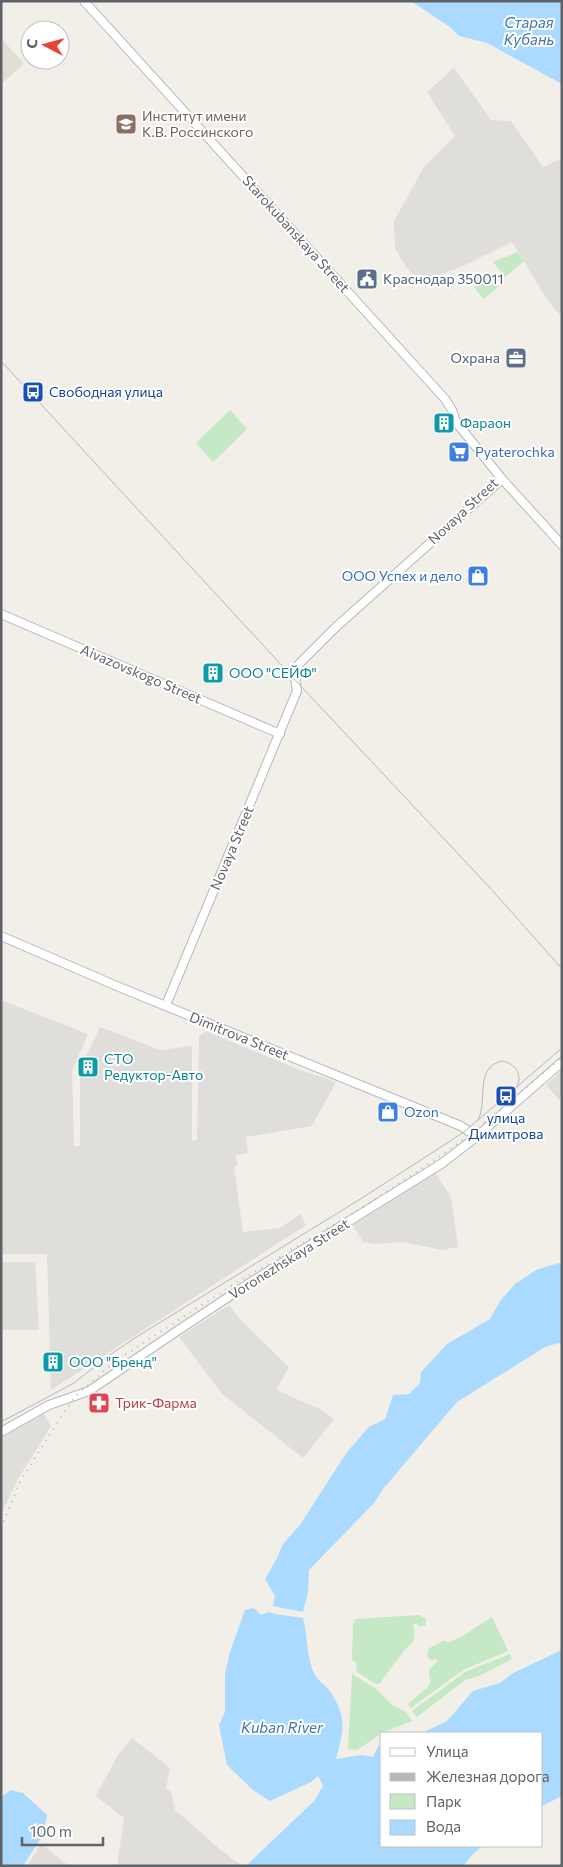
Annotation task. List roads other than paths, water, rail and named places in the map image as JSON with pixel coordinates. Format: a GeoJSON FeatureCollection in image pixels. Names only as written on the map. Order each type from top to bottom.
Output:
{"type":"FeatureCollection","features":[{"type":"Feature","properties":{"kind":"street","name":"Starokubanskaya Street"},"geometry":{"type":"LineString","coordinates":[[84,1],[445,399],[452,410],[456,422],[500,477],[562,545]]}},
{"type":"Feature","properties":{"kind":"street","name":"Novaya Street"},"geometry":{"type":"LineString","coordinates":[[166,1005],[297,691],[294,672],[299,664],[336,627],[500,477]]}},
{"type":"Feature","properties":{"kind":"street","name":"Aivazovskogo Street"},"geometry":{"type":"LineString","coordinates":[[1,614],[280,734]]}},
{"type":"Feature","properties":{"kind":"street","name":"Dimitrova Street"},"geometry":{"type":"LineString","coordinates":[[1,936],[463,1128],[475,1138]]}},
{"type":"Feature","properties":{"kind":"street","name":"Voronezhskaya Street"},"geometry":{"type":"LineString","coordinates":[[1,1432],[49,1405],[89,1391],[251,1282],[441,1164],[475,1138],[562,1062]]}},
{"type":"Feature","properties":{"kind":"water","name":"Старая Кубань"},"geometry":{"type":"Polygon","coordinates":[[[411,1],[562,1],[562,84],[487,43],[459,36],[450,27],[411,1]]]}},
{"type":"Feature","properties":{"kind":"water"},"geometry":{"type":"Polygon","coordinates":[[[562,1262],[562,1342],[545,1347],[457,1402],[383,1489],[374,1503],[309,1570],[308,1592],[303,1612],[273,1606],[275,1596],[265,1579],[283,1544],[300,1525],[347,1452],[369,1427],[385,1419],[393,1395],[409,1394],[420,1383],[421,1372],[447,1344],[490,1319],[500,1301],[515,1284],[536,1270],[562,1262]]]}},
{"type":"Feature","properties":{"kind":"water","name":"Kuban River"},"geometry":{"type":"Polygon","coordinates":[[[254,1608],[261,1615],[269,1612],[303,1618],[312,1668],[331,1693],[342,1718],[342,1733],[336,1759],[361,1755],[373,1757],[380,1745],[380,1847],[481,1847],[463,1866],[246,1866],[314,1801],[323,1786],[318,1776],[311,1782],[270,1801],[253,1790],[227,1765],[219,1725],[225,1712],[225,1674],[230,1652],[245,1610],[254,1608]]]}},
{"type":"Feature","properties":{"kind":"water"},"geometry":{"type":"Polygon","coordinates":[[[562,1650],[562,1796],[543,1806],[543,1732],[424,1732],[447,1721],[473,1691],[500,1683],[513,1673],[562,1650]]]}},
{"type":"Feature","properties":{"kind":"water"},"geometry":{"type":"Polygon","coordinates":[[[11,1790],[23,1793],[47,1815],[43,1835],[23,1866],[1,1866],[1,1797],[11,1790]]]}},
{"type":"Feature","properties":{"kind":"tram line"},"geometry":{"type":"LineString","coordinates":[[1,361],[492,890],[562,969]]}},
{"type":"Feature","properties":{"kind":"tram line"},"geometry":{"type":"LineString","coordinates":[[1,1422],[74,1383],[108,1356],[138,1336],[362,1198],[464,1132],[562,1048]]}},
{"type":"Feature","properties":{"kind":"tram line"},"geometry":{"type":"LineString","coordinates":[[478,1120],[481,1113],[485,1078],[488,1070],[493,1065],[502,1061],[511,1064],[517,1070],[519,1078],[517,1087]]}},
{"type":"Feature","properties":{"kind":"railway"},"geometry":{"type":"LineString","coordinates":[[1,1528],[21,1480],[64,1412],[76,1396],[114,1362],[231,1286],[362,1208],[451,1149],[562,1057]]}},
{"type":"Feature","properties":{"kind":"place","name":"Институт имени К.В. Россинского"},"geometry":{"type":"Point","coordinates":[126,124]}},
{"type":"Feature","properties":{"kind":"place","name":"Краснодар 350011"},"geometry":{"type":"Point","coordinates":[367,279]}},
{"type":"Feature","properties":{"kind":"place","name":"Охрана"},"geometry":{"type":"Point","coordinates":[516,358]}},
{"type":"Feature","properties":{"kind":"place","name":"Свободная улица"},"geometry":{"type":"Point","coordinates":[33,392]}},
{"type":"Feature","properties":{"kind":"place","name":"Фараон"},"geometry":{"type":"Point","coordinates":[444,423]}},
{"type":"Feature","properties":{"kind":"place","name":"Pyaterochka"},"geometry":{"type":"Point","coordinates":[459,452]}},
{"type":"Feature","properties":{"kind":"place","name":"ООО Успех и дело"},"geometry":{"type":"Point","coordinates":[478,576]}},
{"type":"Feature","properties":{"kind":"place","name":"ООО \"СЕЙФ\""},"geometry":{"type":"Point","coordinates":[213,673]}},
{"type":"Feature","properties":{"kind":"place","name":"СТО Редуктор-Авто"},"geometry":{"type":"Point","coordinates":[88,1067]}},
{"type":"Feature","properties":{"kind":"place","name":"улица Димитрова"},"geometry":{"type":"Point","coordinates":[506,1096]}},
{"type":"Feature","properties":{"kind":"place","name":"Ozon"},"geometry":{"type":"Point","coordinates":[388,1112]}},
{"type":"Feature","properties":{"kind":"place","name":"ООО \"Бренд\""},"geometry":{"type":"Point","coordinates":[53,1362]}},
{"type":"Feature","properties":{"kind":"place","name":"Трик-Фарма"},"geometry":{"type":"Point","coordinates":[99,1403]}}]}
